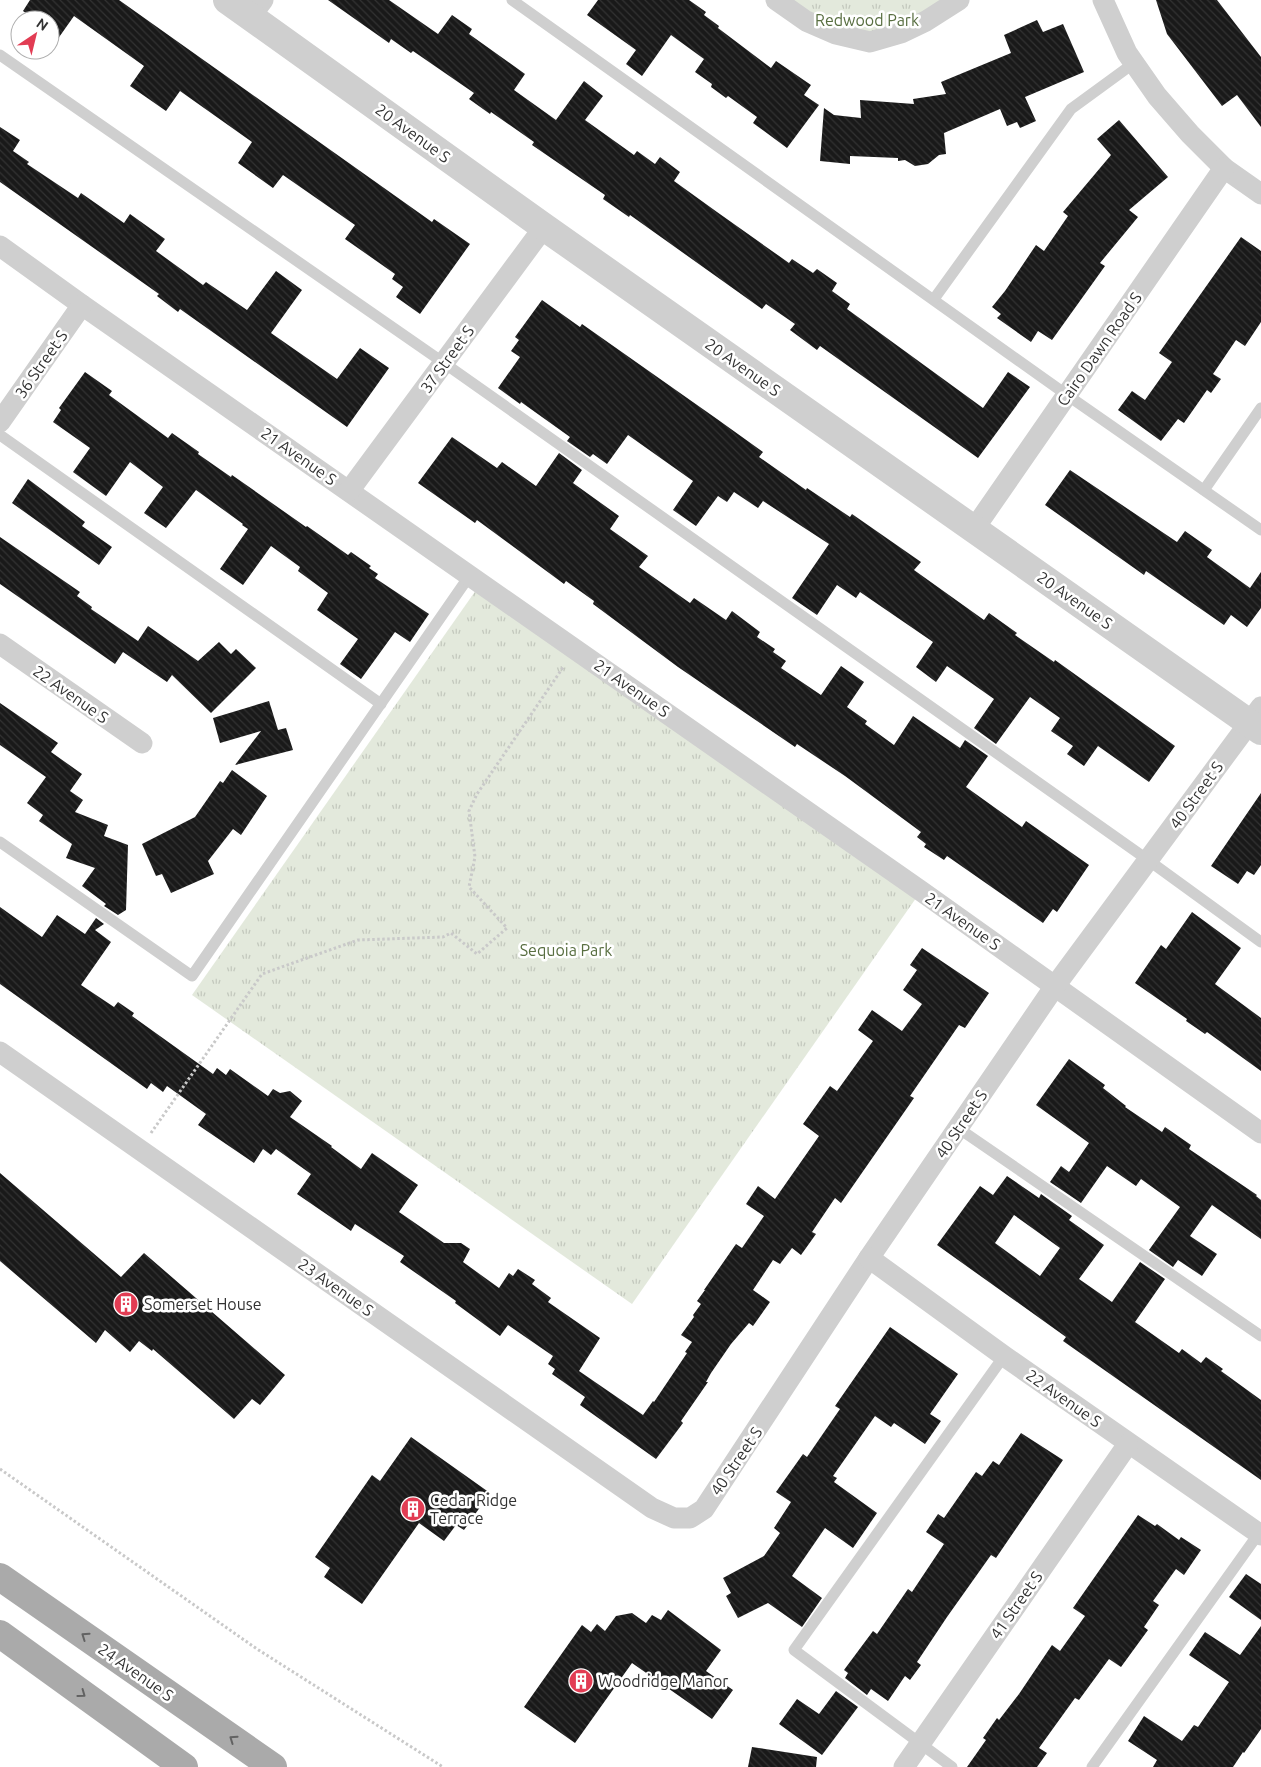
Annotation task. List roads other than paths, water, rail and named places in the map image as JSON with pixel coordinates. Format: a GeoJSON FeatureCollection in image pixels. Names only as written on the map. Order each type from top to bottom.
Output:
{"type":"FeatureCollection","features":[{"type":"Feature","properties":{"kind":"main road","name":"24 Avenue S"},"geometry":{"type":"LineString","coordinates":[[0,1577],[273,1767]]}},
{"type":"Feature","properties":{"kind":"main road"},"geometry":{"type":"LineString","coordinates":[[0,1634],[184,1767]]}},
{"type":"Feature","properties":{"kind":"street","name":"20 Avenue S"},"geometry":{"type":"LineString","coordinates":[[227,0],[257,8],[544,226],[974,529],[1257,720]]}},
{"type":"Feature","properties":{"kind":"street"},"geometry":{"type":"LineString","coordinates":[[776,0],[806,21],[836,34],[870,42],[901,33],[926,21],[959,0]]}},
{"type":"Feature","properties":{"kind":"street"},"geometry":{"type":"LineString","coordinates":[[1103,0],[1127,53],[1157,96],[1190,134],[1224,168],[1261,194]]}},
{"type":"Feature","properties":{"kind":"street","name":"Cairo Dawn Road S"},"geometry":{"type":"LineString","coordinates":[[974,529],[1224,168]]}},
{"type":"Feature","properties":{"kind":"street","name":"37 Street S"},"geometry":{"type":"LineString","coordinates":[[350,491],[544,226]]}},
{"type":"Feature","properties":{"kind":"street","name":"21 Avenue S"},"geometry":{"type":"LineString","coordinates":[[0,246],[576,649],[1261,1133]]}},
{"type":"Feature","properties":{"kind":"street","name":"36 Street S"},"geometry":{"type":"LineString","coordinates":[[0,422],[82,305]]}},
{"type":"Feature","properties":{"kind":"street","name":"22 Avenue S"},"geometry":{"type":"LineString","coordinates":[[0,644],[142,742]]}},
{"type":"Feature","properties":{"kind":"street","name":"40 Street S"},"geometry":{"type":"LineString","coordinates":[[674,1518],[690,1518],[704,1509],[869,1258],[1055,986],[1148,860],[1257,720]]}},
{"type":"Feature","properties":{"kind":"street","name":"23 Avenue S"},"geometry":{"type":"LineString","coordinates":[[0,1052],[652,1508],[674,1518]]}},
{"type":"Feature","properties":{"kind":"street","name":"22 Avenue S"},"geometry":{"type":"LineString","coordinates":[[869,1258],[1128,1444],[1260,1534]]}},
{"type":"Feature","properties":{"kind":"street","name":"41 Street S"},"geometry":{"type":"LineString","coordinates":[[904,1767],[1128,1444]]}},
{"type":"Feature","properties":{"kind":"lane"},"geometry":{"type":"LineString","coordinates":[[512,0],[1261,530]]}},
{"type":"Feature","properties":{"kind":"lane"},"geometry":{"type":"LineString","coordinates":[[0,55],[444,363],[1148,860],[1261,942]]}},
{"type":"Feature","properties":{"kind":"lane"},"geometry":{"type":"LineString","coordinates":[[934,299],[1071,109],[1134,63]]}},
{"type":"Feature","properties":{"kind":"lane"},"geometry":{"type":"LineString","coordinates":[[1204,490],[1261,408]]}},
{"type":"Feature","properties":{"kind":"lane"},"geometry":{"type":"LineString","coordinates":[[0,436],[381,704]]}},
{"type":"Feature","properties":{"kind":"lane"},"geometry":{"type":"LineString","coordinates":[[0,842],[192,976],[470,575]]}},
{"type":"Feature","properties":{"kind":"lane"},"geometry":{"type":"LineString","coordinates":[[958,1128],[1261,1336]]}},
{"type":"Feature","properties":{"kind":"lane"},"geometry":{"type":"LineString","coordinates":[[952,1767],[794,1650],[1004,1356]]}},
{"type":"Feature","properties":{"kind":"lane"},"geometry":{"type":"LineString","coordinates":[[1092,1767],[1260,1534]]}},
{"type":"Feature","properties":{"kind":"place","name":"Somerset House"},"geometry":{"type":"Point","coordinates":[126,1304]}},
{"type":"Feature","properties":{"kind":"place","name":"Cedar Ridge Terrace"},"geometry":{"type":"Point","coordinates":[413,1509]}},
{"type":"Feature","properties":{"kind":"place","name":"Woodridge Manor"},"geometry":{"type":"Point","coordinates":[581,1681]}},
{"type":"Feature","properties":{"kind":"park label","name":"Redwood Park"},"geometry":{"type":"Point","coordinates":[867,20]}},
{"type":"Feature","properties":{"kind":"park label","name":"Sequoia Park"},"geometry":{"type":"Point","coordinates":[566,950]}}]}
